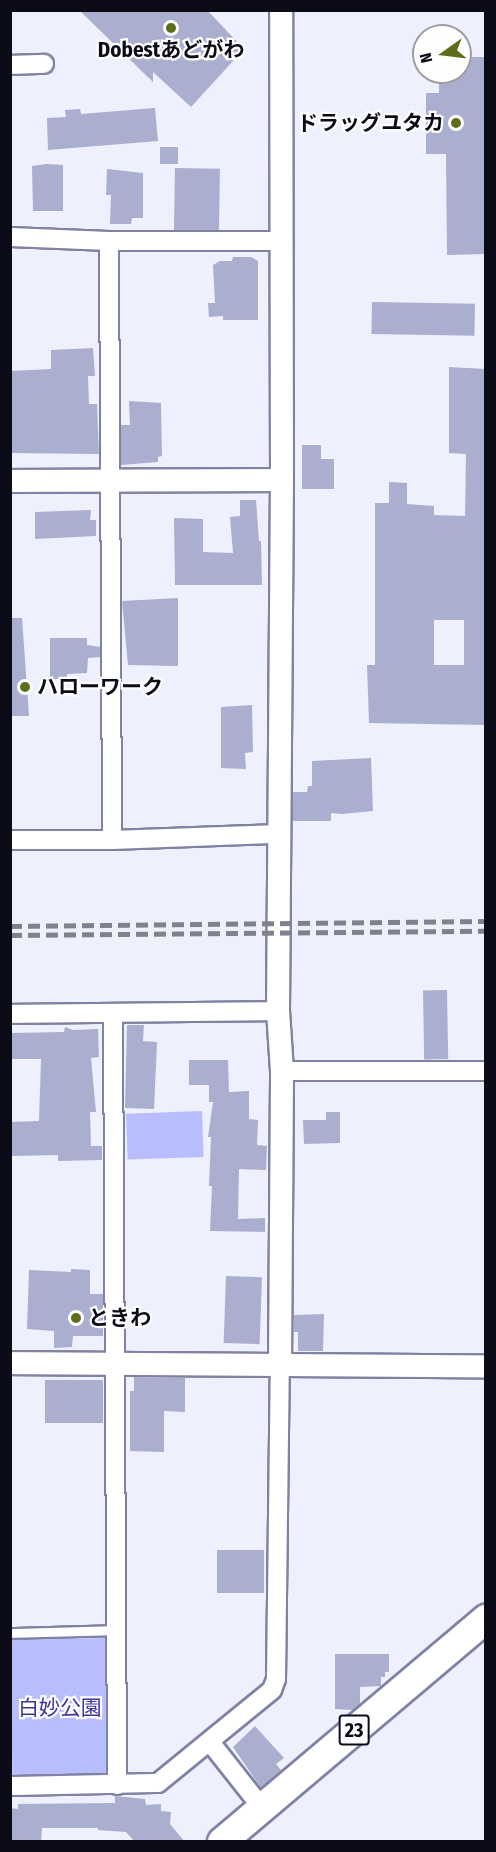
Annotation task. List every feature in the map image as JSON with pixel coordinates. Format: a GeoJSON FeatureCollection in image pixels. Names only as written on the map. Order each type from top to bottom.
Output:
{"type":"FeatureCollection","features":[{"type":"Feature","properties":{"kind":"main road","name":"23"},"geometry":{"type":"LineString","coordinates":[[222,1842],[486,1619]]}},
{"type":"Feature","properties":{"kind":"street"},"geometry":{"type":"LineString","coordinates":[[10,1786],[158,1783],[272,1690],[276,1679],[282,1071],[278,1011],[283,241],[281,10]]}},
{"type":"Feature","properties":{"kind":"street"},"geometry":{"type":"LineString","coordinates":[[10,65],[44,64]]}},
{"type":"Feature","properties":{"kind":"street"},"geometry":{"type":"LineString","coordinates":[[10,237],[109,241],[283,241]]}},
{"type":"Feature","properties":{"kind":"street"},"geometry":{"type":"LineString","coordinates":[[109,241],[108,480],[112,840]]}},
{"type":"Feature","properties":{"kind":"street"},"geometry":{"type":"LineString","coordinates":[[10,481],[282,480]]}},
{"type":"Feature","properties":{"kind":"street"},"geometry":{"type":"LineString","coordinates":[[10,840],[112,840],[279,834]]}},
{"type":"Feature","properties":{"kind":"street"},"geometry":{"type":"LineString","coordinates":[[10,1014],[278,1011]]}},
{"type":"Feature","properties":{"kind":"street"},"geometry":{"type":"LineString","coordinates":[[113,1014],[117,1785]]}},
{"type":"Feature","properties":{"kind":"street"},"geometry":{"type":"LineString","coordinates":[[282,1071],[486,1071]]}},
{"type":"Feature","properties":{"kind":"street"},"geometry":{"type":"LineString","coordinates":[[10,1362],[486,1366]]}},
{"type":"Feature","properties":{"kind":"street"},"geometry":{"type":"LineString","coordinates":[[210,1742],[263,1809]]}},
{"type":"Feature","properties":{"kind":"lane"},"geometry":{"type":"LineString","coordinates":[[10,1633],[116,1630]]}},
{"type":"Feature","properties":{"kind":"green space"},"geometry":{"type":"Polygon","coordinates":[[[202,1111],[204,1157],[128,1160],[126,1114],[202,1111]]]}},
{"type":"Feature","properties":{"kind":"green space","name":"白妙公園"},"geometry":{"type":"Polygon","coordinates":[[[109,1638],[111,1777],[12,1779],[10,1640],[109,1638]]]}},
{"type":"Feature","properties":{"kind":"building"},"geometry":{"type":"Polygon","coordinates":[[[79,10],[207,10],[244,49],[191,107],[153,72],[153,82],[79,10]]]}},
{"type":"Feature","properties":{"kind":"building"},"geometry":{"type":"Polygon","coordinates":[[[472,57],[486,57],[486,254],[447,255],[446,154],[426,154],[426,93],[439,93],[439,84],[472,84],[472,57]]]}},
{"type":"Feature","properties":{"kind":"building"},"geometry":{"type":"Polygon","coordinates":[[[155,108],[158,141],[48,150],[47,118],[66,117],[65,110],[80,109],[81,114],[155,108]]]}},
{"type":"Feature","properties":{"kind":"building"},"geometry":{"type":"Polygon","coordinates":[[[160,147],[178,147],[178,164],[160,164],[160,147]]]}},
{"type":"Feature","properties":{"kind":"building"},"geometry":{"type":"Polygon","coordinates":[[[63,165],[63,211],[33,211],[32,166],[63,165]]]}},
{"type":"Feature","properties":{"kind":"building"},"geometry":{"type":"Polygon","coordinates":[[[175,168],[220,169],[219,231],[174,230],[175,168]]]}},
{"type":"Feature","properties":{"kind":"building"},"geometry":{"type":"Polygon","coordinates":[[[107,169],[143,173],[143,218],[132,218],[131,224],[110,224],[111,195],[106,195],[107,169]]]}},
{"type":"Feature","properties":{"kind":"building"},"geometry":{"type":"Polygon","coordinates":[[[233,257],[251,257],[258,261],[258,320],[223,320],[223,316],[209,317],[208,303],[215,303],[213,265],[220,261],[232,261],[233,257]]]}},
{"type":"Feature","properties":{"kind":"building"},"geometry":{"type":"Polygon","coordinates":[[[372,302],[475,304],[474,336],[371,334],[372,302]]]}},
{"type":"Feature","properties":{"kind":"building"},"geometry":{"type":"Polygon","coordinates":[[[93,348],[95,376],[88,376],[89,404],[97,404],[99,454],[10,453],[10,371],[51,369],[51,350],[93,348]]]}},
{"type":"Feature","properties":{"kind":"building"},"geometry":{"type":"Polygon","coordinates":[[[449,367],[486,369],[486,725],[369,723],[367,665],[375,665],[375,503],[389,503],[389,482],[407,483],[407,504],[434,506],[434,515],[465,516],[466,454],[449,453],[449,367]],[[434,620],[434,665],[464,665],[464,620],[434,620]]]}},
{"type":"Feature","properties":{"kind":"building"},"geometry":{"type":"Polygon","coordinates":[[[129,401],[161,403],[162,456],[158,457],[158,462],[121,465],[121,425],[130,425],[129,401]]]}},
{"type":"Feature","properties":{"kind":"building"},"geometry":{"type":"Polygon","coordinates":[[[302,445],[321,445],[321,459],[334,459],[334,489],[302,489],[302,445]]]}},
{"type":"Feature","properties":{"kind":"building"},"geometry":{"type":"Polygon","coordinates":[[[240,500],[256,500],[259,541],[261,541],[262,585],[175,585],[174,518],[203,519],[203,552],[233,553],[230,517],[240,516],[240,500]]]}},
{"type":"Feature","properties":{"kind":"building"},"geometry":{"type":"Polygon","coordinates":[[[91,510],[90,520],[96,520],[96,536],[35,539],[35,512],[91,510]]]}},
{"type":"Feature","properties":{"kind":"building"},"geometry":{"type":"Polygon","coordinates":[[[178,598],[178,666],[128,665],[122,601],[178,598]]]}},
{"type":"Feature","properties":{"kind":"building"},"geometry":{"type":"Polygon","coordinates":[[[11,618],[22,618],[29,716],[10,716],[11,618]]]}},
{"type":"Feature","properties":{"kind":"building"},"geometry":{"type":"Polygon","coordinates":[[[50,638],[87,638],[87,645],[100,647],[100,657],[88,658],[87,673],[67,674],[67,679],[50,679],[50,638]]]}},
{"type":"Feature","properties":{"kind":"building"},"geometry":{"type":"Polygon","coordinates":[[[252,705],[253,752],[245,753],[246,769],[221,768],[221,707],[252,705]]]}},
{"type":"Feature","properties":{"kind":"building"},"geometry":{"type":"Polygon","coordinates":[[[371,758],[373,811],[331,813],[331,821],[293,821],[293,792],[307,792],[308,786],[312,786],[312,761],[371,758]]]}},
{"type":"Feature","properties":{"kind":"building"},"geometry":{"type":"Polygon","coordinates":[[[423,990],[447,990],[448,1059],[424,1059],[423,990]]]}},
{"type":"Feature","properties":{"kind":"building"},"geometry":{"type":"Polygon","coordinates":[[[127,1025],[144,1025],[143,1041],[157,1042],[154,1109],[125,1108],[127,1025]]]}},
{"type":"Feature","properties":{"kind":"building"},"geometry":{"type":"Polygon","coordinates":[[[65,1027],[73,1030],[98,1029],[99,1057],[91,1058],[96,1112],[90,1112],[91,1146],[102,1146],[102,1160],[58,1161],[58,1155],[10,1156],[10,1122],[39,1121],[41,1059],[10,1059],[10,1033],[64,1032],[65,1027]]]}},
{"type":"Feature","properties":{"kind":"building"},"geometry":{"type":"Polygon","coordinates":[[[189,1060],[228,1060],[229,1092],[249,1091],[249,1119],[258,1120],[257,1145],[267,1146],[266,1170],[239,1169],[238,1219],[265,1218],[265,1232],[210,1231],[211,1137],[208,1137],[213,1102],[209,1102],[209,1085],[189,1085],[189,1060]]]}},
{"type":"Feature","properties":{"kind":"building"},"geometry":{"type":"Polygon","coordinates":[[[326,1112],[340,1112],[340,1143],[304,1144],[303,1120],[326,1120],[326,1112]]]}},
{"type":"Feature","properties":{"kind":"building"},"geometry":{"type":"Polygon","coordinates":[[[71,1269],[90,1270],[90,1294],[103,1294],[103,1336],[73,1336],[72,1347],[54,1348],[54,1331],[27,1329],[29,1270],[71,1272],[71,1269]]]}},
{"type":"Feature","properties":{"kind":"building"},"geometry":{"type":"Polygon","coordinates":[[[226,1276],[262,1277],[260,1344],[224,1343],[226,1276]]]}},
{"type":"Feature","properties":{"kind":"building"},"geometry":{"type":"Polygon","coordinates":[[[324,1314],[323,1351],[298,1351],[298,1332],[294,1332],[294,1315],[324,1314]]]}},
{"type":"Feature","properties":{"kind":"building"},"geometry":{"type":"Polygon","coordinates":[[[134,1377],[185,1378],[185,1412],[164,1411],[164,1452],[130,1451],[130,1391],[134,1391],[134,1377]]]}},
{"type":"Feature","properties":{"kind":"building"},"geometry":{"type":"Polygon","coordinates":[[[45,1380],[103,1380],[103,1423],[45,1423],[45,1380]]]}},
{"type":"Feature","properties":{"kind":"building"},"geometry":{"type":"Polygon","coordinates":[[[217,1550],[264,1550],[264,1593],[217,1593],[217,1550]]]}},
{"type":"Feature","properties":{"kind":"building"},"geometry":{"type":"Polygon","coordinates":[[[335,1654],[389,1654],[389,1672],[385,1672],[385,1677],[381,1677],[381,1686],[360,1687],[360,1704],[353,1710],[335,1709],[335,1654]]]}},
{"type":"Feature","properties":{"kind":"building"},"geometry":{"type":"Polygon","coordinates":[[[255,1726],[284,1758],[276,1764],[281,1770],[261,1788],[233,1747],[255,1726]]]}},
{"type":"Feature","properties":{"kind":"building"},"geometry":{"type":"Polygon","coordinates":[[[115,1796],[145,1799],[146,1805],[161,1804],[161,1811],[171,1812],[170,1824],[185,1842],[135,1842],[126,1832],[98,1830],[98,1828],[42,1828],[41,1842],[10,1842],[10,1808],[18,1809],[18,1804],[115,1803],[115,1796]]]}},
{"type":"Feature","properties":{"kind":"railway"},"geometry":{"type":"LineString","coordinates":[[10,926],[486,921]]}},
{"type":"Feature","properties":{"kind":"railway"},"geometry":{"type":"LineString","coordinates":[[10,935],[486,931]]}},
{"type":"Feature","properties":{"kind":"place","name":"Dobestあどがわ"},"geometry":{"type":"Point","coordinates":[171,28]}},
{"type":"Feature","properties":{"kind":"place","name":"ドラッグユタカ"},"geometry":{"type":"Point","coordinates":[456,123]}},
{"type":"Feature","properties":{"kind":"place","name":"ハローワーク"},"geometry":{"type":"Point","coordinates":[25,687]}},
{"type":"Feature","properties":{"kind":"place","name":"ときわ"},"geometry":{"type":"Point","coordinates":[76,1318]}}]}
